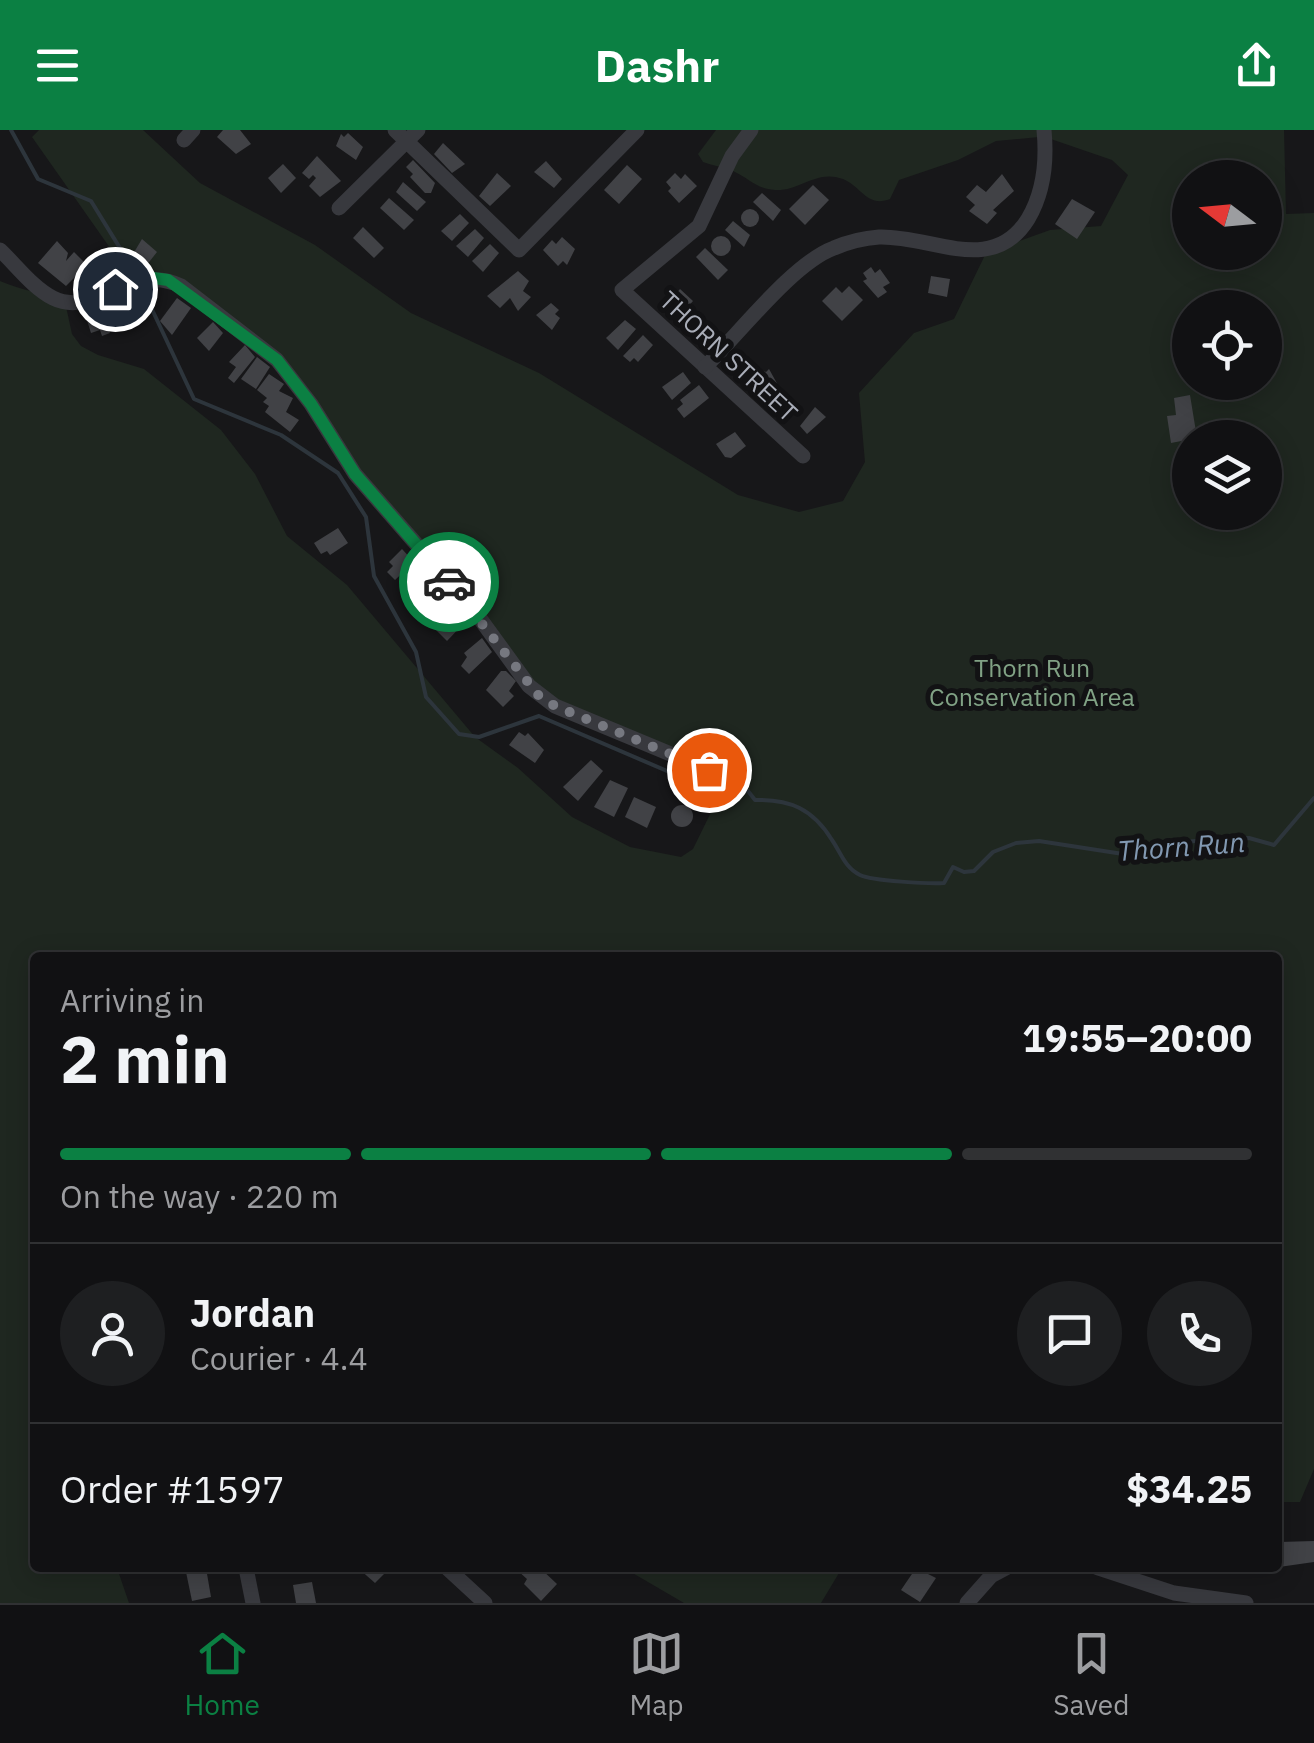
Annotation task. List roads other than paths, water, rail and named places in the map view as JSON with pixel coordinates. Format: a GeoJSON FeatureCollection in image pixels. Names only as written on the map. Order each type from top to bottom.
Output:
{"type":"FeatureCollection","features":[{"type":"Feature","properties":{"kind":"street"},"geometry":{"type":"LineString","coordinates":[[339,208],[407,134],[519,250],[637,130]]}},
{"type":"Feature","properties":{"kind":"street","name":"THORN STREET"},"geometry":{"type":"LineString","coordinates":[[751,130],[732,156],[698,226],[622,290],[803,456]]}},
{"type":"Feature","properties":{"kind":"street"},"geometry":{"type":"LineString","coordinates":[[705,367],[802,267],[831,249],[878,237],[985,251],[1014,237],[1039,194],[1046,160],[1044,130]]}},
{"type":"Feature","properties":{"kind":"street"},"geometry":{"type":"LineString","coordinates":[[0,250],[44,292],[65,302],[96,297],[140,279],[168,280],[181,286],[277,360],[311,404],[355,474],[473,609],[539,696],[709,770]]}},
{"type":"Feature","properties":{"kind":"street"},"geometry":{"type":"LineString","coordinates":[[247,1572],[253,1603]]}},
{"type":"Feature","properties":{"kind":"street"},"geometry":{"type":"LineString","coordinates":[[451,1572],[485,1603]]}},
{"type":"Feature","properties":{"kind":"street"},"geometry":{"type":"LineString","coordinates":[[967,1603],[999,1572]]}},
{"type":"Feature","properties":{"kind":"street"},"geometry":{"type":"LineString","coordinates":[[1109,1572],[1164,1591],[1246,1603]]}},
{"type":"Feature","properties":{"kind":"waterway","name":"Thorn Run"},"geometry":{"type":"LineString","coordinates":[[11,130],[38,179],[91,201],[139,279]]}},
{"type":"Feature","properties":{"kind":"waterway","name":"Thorn Run"},"geometry":{"type":"LineString","coordinates":[[142,288],[194,399],[281,435],[338,473],[366,517],[374,576],[416,652],[426,697],[459,734],[479,737],[539,716],[702,786],[722,792],[734,786],[748,791],[755,800],[779,801],[800,808],[825,829],[855,872],[901,882],[944,883],[953,867],[974,871],[993,852],[1016,843],[1039,841],[1123,854],[1146,844],[1249,838],[1274,845],[1314,798]]}},
{"type":"Feature","properties":{"kind":"park label","name":"Thorn Run Conservation Area"},"geometry":{"type":"Point","coordinates":[1032,682]}}]}
